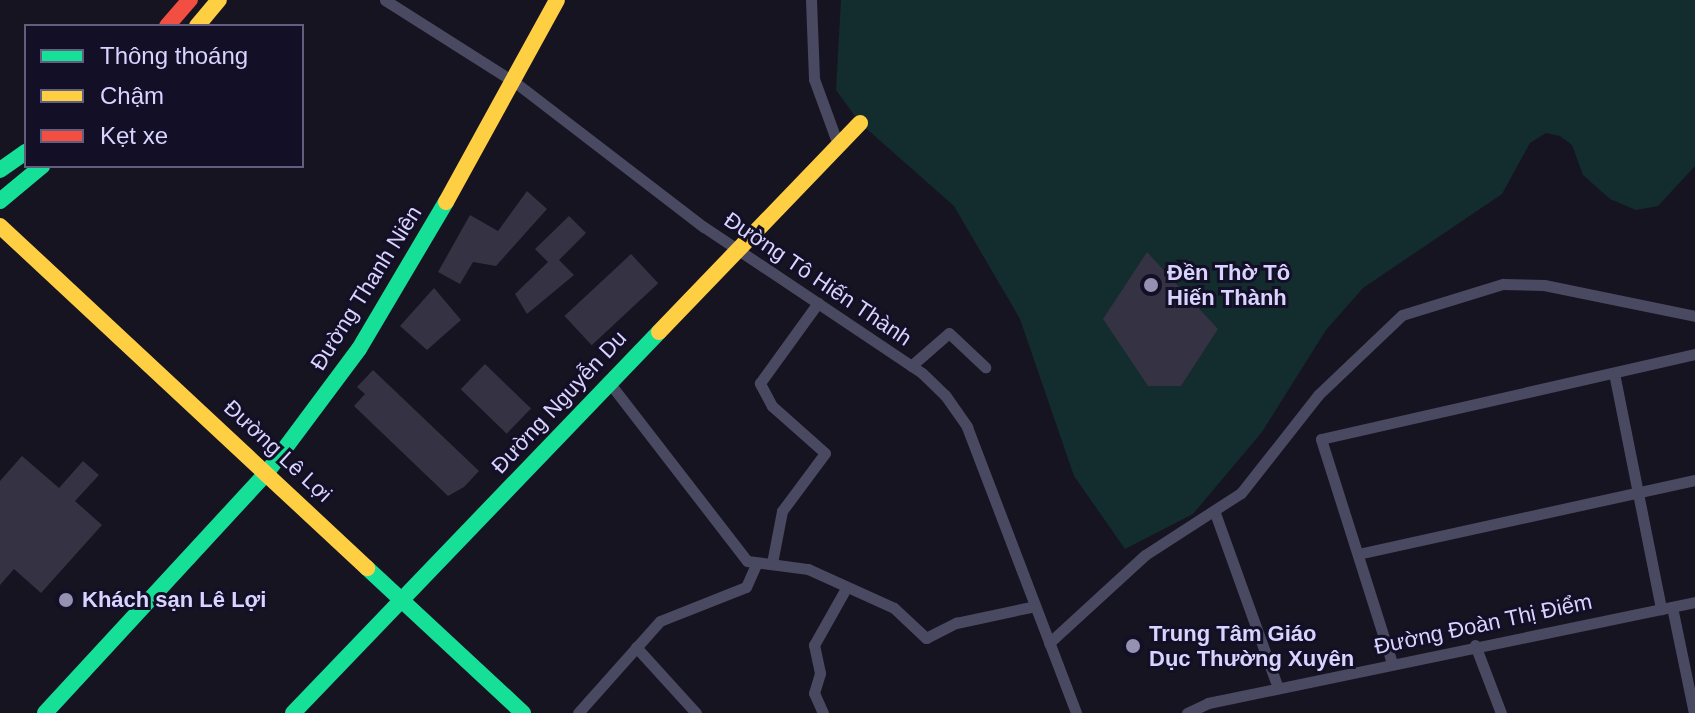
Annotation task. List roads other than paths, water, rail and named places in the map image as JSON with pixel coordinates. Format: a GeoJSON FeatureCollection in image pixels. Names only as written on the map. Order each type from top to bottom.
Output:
{"type":"FeatureCollection","features":[{"type":"Feature","properties":{"kind":"street"},"geometry":{"type":"LineString","coordinates":[[169,24],[190,0]]}},
{"type":"Feature","properties":{"kind":"street"},"geometry":{"type":"LineString","coordinates":[[199,24],[219,0]]}},
{"type":"Feature","properties":{"kind":"street","name":"Đường Tô Hiến Thành"},"geometry":{"type":"LineString","coordinates":[[385,0],[516,83],[734,247],[911,366],[945,395],[967,427],[1076,713]]}},
{"type":"Feature","properties":{"kind":"street","name":"Đường Thanh Niên"},"geometry":{"type":"LineString","coordinates":[[45,713],[268,471],[359,349],[516,83],[557,0]]}},
{"type":"Feature","properties":{"kind":"street"},"geometry":{"type":"LineString","coordinates":[[811,0],[814,79],[837,142]]}},
{"type":"Feature","properties":{"kind":"street","name":"Đường Nguyễn Du"},"geometry":{"type":"LineString","coordinates":[[293,713],[734,247],[837,142],[860,123]]}},
{"type":"Feature","properties":{"kind":"street"},"geometry":{"type":"LineString","coordinates":[[0,170],[24,153]]}},
{"type":"Feature","properties":{"kind":"street"},"geometry":{"type":"LineString","coordinates":[[0,201],[40,168]]}},
{"type":"Feature","properties":{"kind":"street","name":"Đường Lê Lợi"},"geometry":{"type":"LineString","coordinates":[[0,226],[268,471],[523,713]]}},
{"type":"Feature","properties":{"kind":"street"},"geometry":{"type":"LineString","coordinates":[[1049,643],[1145,555],[1215,513],[1248,484],[1318,395],[1402,315],[1503,284],[1544,285],[1695,316]]}},
{"type":"Feature","properties":{"kind":"street"},"geometry":{"type":"LineString","coordinates":[[772,563],[782,511],[825,453],[772,406],[760,383],[818,303]]}},
{"type":"Feature","properties":{"kind":"street"},"geometry":{"type":"LineString","coordinates":[[911,366],[949,333],[985,367]]}},
{"type":"Feature","properties":{"kind":"street"},"geometry":{"type":"LineString","coordinates":[[1392,663],[1321,439],[1695,354]]}},
{"type":"Feature","properties":{"kind":"street"},"geometry":{"type":"LineString","coordinates":[[1614,373],[1638,493],[1694,713]]}},
{"type":"Feature","properties":{"kind":"street"},"geometry":{"type":"LineString","coordinates":[[608,381],[670,454],[684,486],[756,565]]}},
{"type":"Feature","properties":{"kind":"street"},"geometry":{"type":"LineString","coordinates":[[1358,554],[1695,480]]}},
{"type":"Feature","properties":{"kind":"street"},"geometry":{"type":"LineString","coordinates":[[1215,513],[1278,688]]}},
{"type":"Feature","properties":{"kind":"street"},"geometry":{"type":"LineString","coordinates":[[756,565],[797,564],[845,590],[894,608],[926,638],[956,623],[1035,606]]}},
{"type":"Feature","properties":{"kind":"street"},"geometry":{"type":"LineString","coordinates":[[578,713],[660,621],[746,587],[756,565]]}},
{"type":"Feature","properties":{"kind":"street"},"geometry":{"type":"LineString","coordinates":[[823,713],[814,693],[820,673],[814,645],[845,590]]}},
{"type":"Feature","properties":{"kind":"street","name":"Đường Đoàn Thị Điểm"},"geometry":{"type":"LineString","coordinates":[[1187,713],[1278,688],[1392,663],[1695,602]]}},
{"type":"Feature","properties":{"kind":"street"},"geometry":{"type":"LineString","coordinates":[[1475,645],[1501,713]]}},
{"type":"Feature","properties":{"kind":"street"},"geometry":{"type":"LineString","coordinates":[[636,647],[696,713]]}},
{"type":"Feature","properties":{"kind":"place","name":"Đền Thờ Tô Hiến Thành"},"geometry":{"type":"Point","coordinates":[1151,285]}},
{"type":"Feature","properties":{"kind":"place","name":"Khách sạn Lê Lợi"},"geometry":{"type":"Point","coordinates":[66,600]}},
{"type":"Feature","properties":{"kind":"place","name":"Trung Tâm Giáo Dục Thường Xuyên"},"geometry":{"type":"Point","coordinates":[1133,646]}}]}
